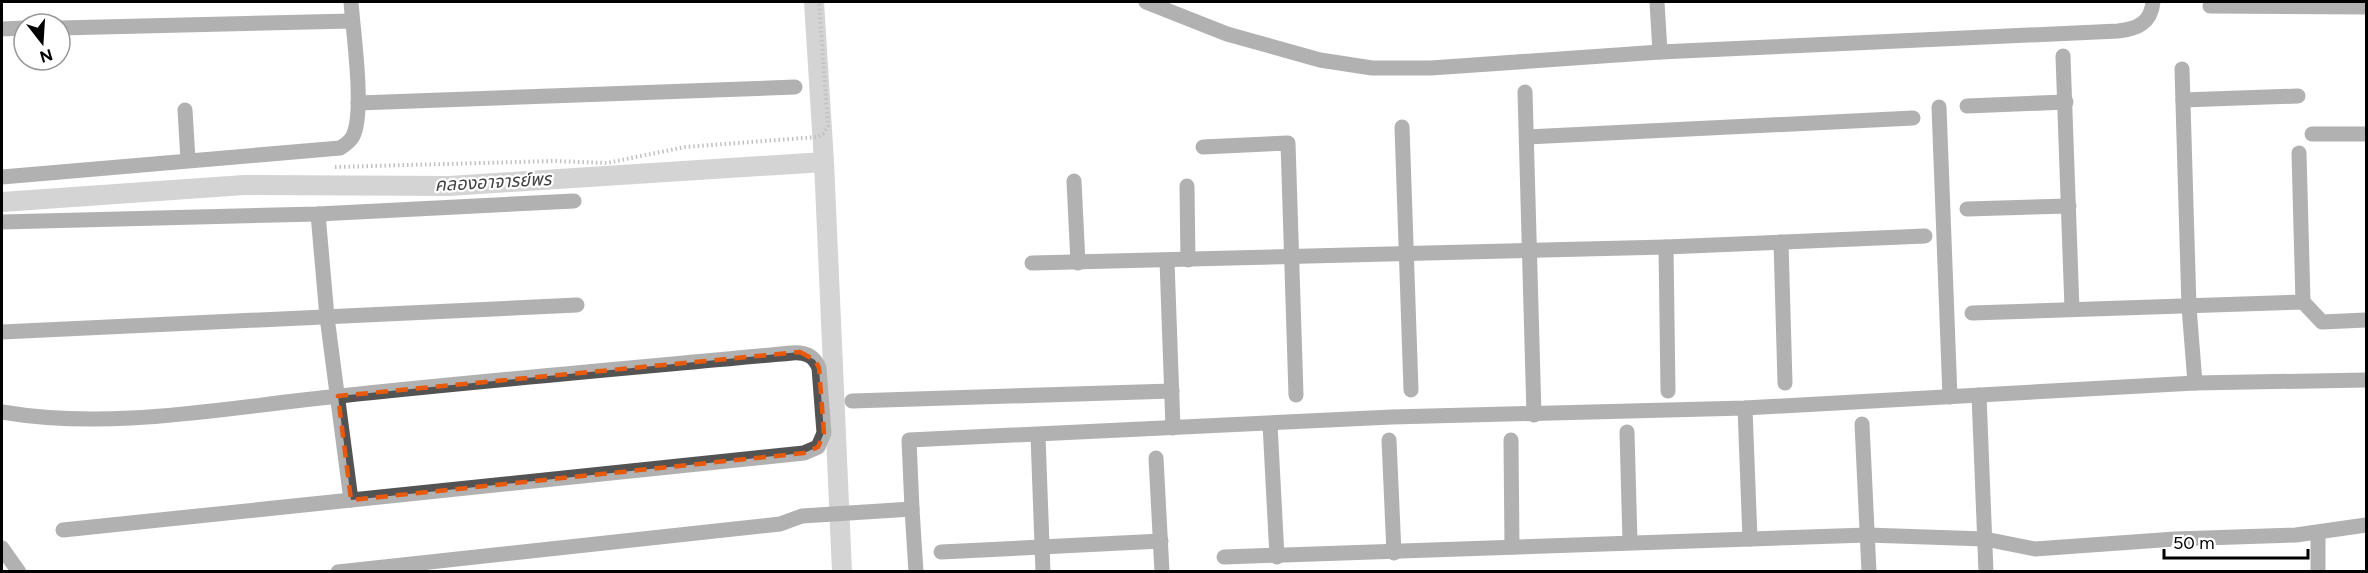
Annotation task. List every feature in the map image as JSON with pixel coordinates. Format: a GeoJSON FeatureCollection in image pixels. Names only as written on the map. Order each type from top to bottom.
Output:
{"type":"FeatureCollection","features":[{"type":"Feature","properties":{"kind":"street"},"geometry":{"type":"LineString","coordinates":[[2,177],[339,148],[348,144],[354,135],[358,103],[351,2]]}},
{"type":"Feature","properties":{"kind":"street"},"geometry":{"type":"LineString","coordinates":[[1146,2],[1166,12],[1248,40],[1320,60],[1372,68],[1431,68],[1660,52],[2118,32],[2134,29],[2145,22],[2152,12],[2153,2]]}},
{"type":"Feature","properties":{"kind":"street"},"geometry":{"type":"LineString","coordinates":[[1657,2],[1660,52]]}},
{"type":"Feature","properties":{"kind":"street"},"geometry":{"type":"LineString","coordinates":[[2210,6],[2367,7]]}},
{"type":"Feature","properties":{"kind":"street"},"geometry":{"type":"LineString","coordinates":[[72,28],[352,21]]}},
{"type":"Feature","properties":{"kind":"street"},"geometry":{"type":"LineString","coordinates":[[2063,56],[2072,309]]}},
{"type":"Feature","properties":{"kind":"street"},"geometry":{"type":"LineString","coordinates":[[2182,69],[2189,307],[2195,383]]}},
{"type":"Feature","properties":{"kind":"street"},"geometry":{"type":"LineString","coordinates":[[358,103],[795,87]]}},
{"type":"Feature","properties":{"kind":"street"},"geometry":{"type":"LineString","coordinates":[[1525,92],[1534,415]]}},
{"type":"Feature","properties":{"kind":"street"},"geometry":{"type":"LineString","coordinates":[[2183,100],[2298,96]]}},
{"type":"Feature","properties":{"kind":"street"},"geometry":{"type":"LineString","coordinates":[[1966,106],[2066,102]]}},
{"type":"Feature","properties":{"kind":"street"},"geometry":{"type":"LineString","coordinates":[[1939,107],[1950,397]]}},
{"type":"Feature","properties":{"kind":"street"},"geometry":{"type":"LineString","coordinates":[[185,110],[188,160]]}},
{"type":"Feature","properties":{"kind":"street"},"geometry":{"type":"LineString","coordinates":[[1527,137],[1913,118]]}},
{"type":"Feature","properties":{"kind":"street"},"geometry":{"type":"LineString","coordinates":[[1402,127],[1411,390]]}},
{"type":"Feature","properties":{"kind":"street"},"geometry":{"type":"LineString","coordinates":[[2312,134],[2367,134]]}},
{"type":"Feature","properties":{"kind":"street"},"geometry":{"type":"LineString","coordinates":[[1203,147],[1288,143],[1296,395]]}},
{"type":"Feature","properties":{"kind":"street"},"geometry":{"type":"LineString","coordinates":[[2299,153],[2302,302],[2322,322],[2367,320]]}},
{"type":"Feature","properties":{"kind":"street"},"geometry":{"type":"LineString","coordinates":[[1074,181],[1078,263]]}},
{"type":"Feature","properties":{"kind":"street"},"geometry":{"type":"LineString","coordinates":[[1187,186],[1188,260]]}},
{"type":"Feature","properties":{"kind":"street"},"geometry":{"type":"LineString","coordinates":[[2,222],[318,214],[574,201]]}},
{"type":"Feature","properties":{"kind":"street"},"geometry":{"type":"LineString","coordinates":[[1967,209],[2069,206]]}},
{"type":"Feature","properties":{"kind":"street"},"geometry":{"type":"LineString","coordinates":[[318,214],[327,317],[351,500]]}},
{"type":"Feature","properties":{"kind":"street"},"geometry":{"type":"LineString","coordinates":[[1032,263],[1408,255],[1925,236]]}},
{"type":"Feature","properties":{"kind":"street"},"geometry":{"type":"LineString","coordinates":[[1781,242],[1785,383]]}},
{"type":"Feature","properties":{"kind":"street"},"geometry":{"type":"LineString","coordinates":[[1666,247],[1668,391]]}},
{"type":"Feature","properties":{"kind":"street"},"geometry":{"type":"LineString","coordinates":[[1167,261],[1173,428]]}},
{"type":"Feature","properties":{"kind":"street"},"geometry":{"type":"LineString","coordinates":[[1972,313],[2302,302]]}},
{"type":"Feature","properties":{"kind":"street"},"geometry":{"type":"LineString","coordinates":[[2,332],[577,305]]}},
{"type":"Feature","properties":{"kind":"street"},"geometry":{"type":"LineString","coordinates":[[2,412],[75,421],[128,419],[338,396],[792,352],[809,355],[816,360],[819,368],[824,433],[818,447],[812,451],[63,530]]}},
{"type":"Feature","properties":{"kind":"street"},"geometry":{"type":"LineString","coordinates":[[916,572],[909,440],[1038,436],[1392,417],[1745,408],[2195,383],[2367,380]]}},
{"type":"Feature","properties":{"kind":"street"},"geometry":{"type":"LineString","coordinates":[[852,401],[1172,391]]}},
{"type":"Feature","properties":{"kind":"street"},"geometry":{"type":"LineString","coordinates":[[1979,395],[1986,572]]}},
{"type":"Feature","properties":{"kind":"street"},"geometry":{"type":"LineString","coordinates":[[1745,408],[1750,539]]}},
{"type":"Feature","properties":{"kind":"street"},"geometry":{"type":"LineString","coordinates":[[1270,424],[1277,557]]}},
{"type":"Feature","properties":{"kind":"street"},"geometry":{"type":"LineString","coordinates":[[1862,424],[1869,572]]}},
{"type":"Feature","properties":{"kind":"street"},"geometry":{"type":"LineString","coordinates":[[1627,432],[1630,542]]}},
{"type":"Feature","properties":{"kind":"street"},"geometry":{"type":"LineString","coordinates":[[1038,436],[1044,572]]}},
{"type":"Feature","properties":{"kind":"street"},"geometry":{"type":"LineString","coordinates":[[1389,440],[1394,552]]}},
{"type":"Feature","properties":{"kind":"street"},"geometry":{"type":"LineString","coordinates":[[1510,440],[1512,547]]}},
{"type":"Feature","properties":{"kind":"street"},"geometry":{"type":"LineString","coordinates":[[1156,458],[1162,572]]}},
{"type":"Feature","properties":{"kind":"street"},"geometry":{"type":"LineString","coordinates":[[338,572],[780,524],[802,516],[912,510]]}},
{"type":"Feature","properties":{"kind":"street"},"geometry":{"type":"LineString","coordinates":[[1224,557],[1277,557],[1630,542],[1867,535],[1985,539],[2035,549],[2175,539],[2318,533],[2367,525]]}},
{"type":"Feature","properties":{"kind":"street"},"geometry":{"type":"LineString","coordinates":[[2318,533],[2318,572]]}},
{"type":"Feature","properties":{"kind":"street"},"geometry":{"type":"LineString","coordinates":[[941,552],[1042,549],[1161,541]]}},
{"type":"Feature","properties":{"kind":"street"},"geometry":{"type":"LineString","coordinates":[[2,548],[19,572]]}},
{"type":"Feature","properties":{"kind":"path"},"geometry":{"type":"LineString","coordinates":[[329,167],[554,161],[607,163],[685,147],[817,137],[823,134],[828,126],[819,2]]}},
{"type":"Feature","properties":{"kind":"highlighted area"},"geometry":{"type":"Polygon","coordinates":[[[800,352],[815,360],[819,368],[824,433],[818,447],[804,453],[351,500],[338,396],[800,352]]]}},
{"type":"Feature","properties":{"kind":"waterway","name":"คลองอาจารย์พร"},"geometry":{"type":"LineString","coordinates":[[2,202],[244,185],[449,186],[824,162],[814,2]]}},
{"type":"Feature","properties":{"kind":"waterway"},"geometry":{"type":"LineString","coordinates":[[824,162],[842,572]]}}]}
